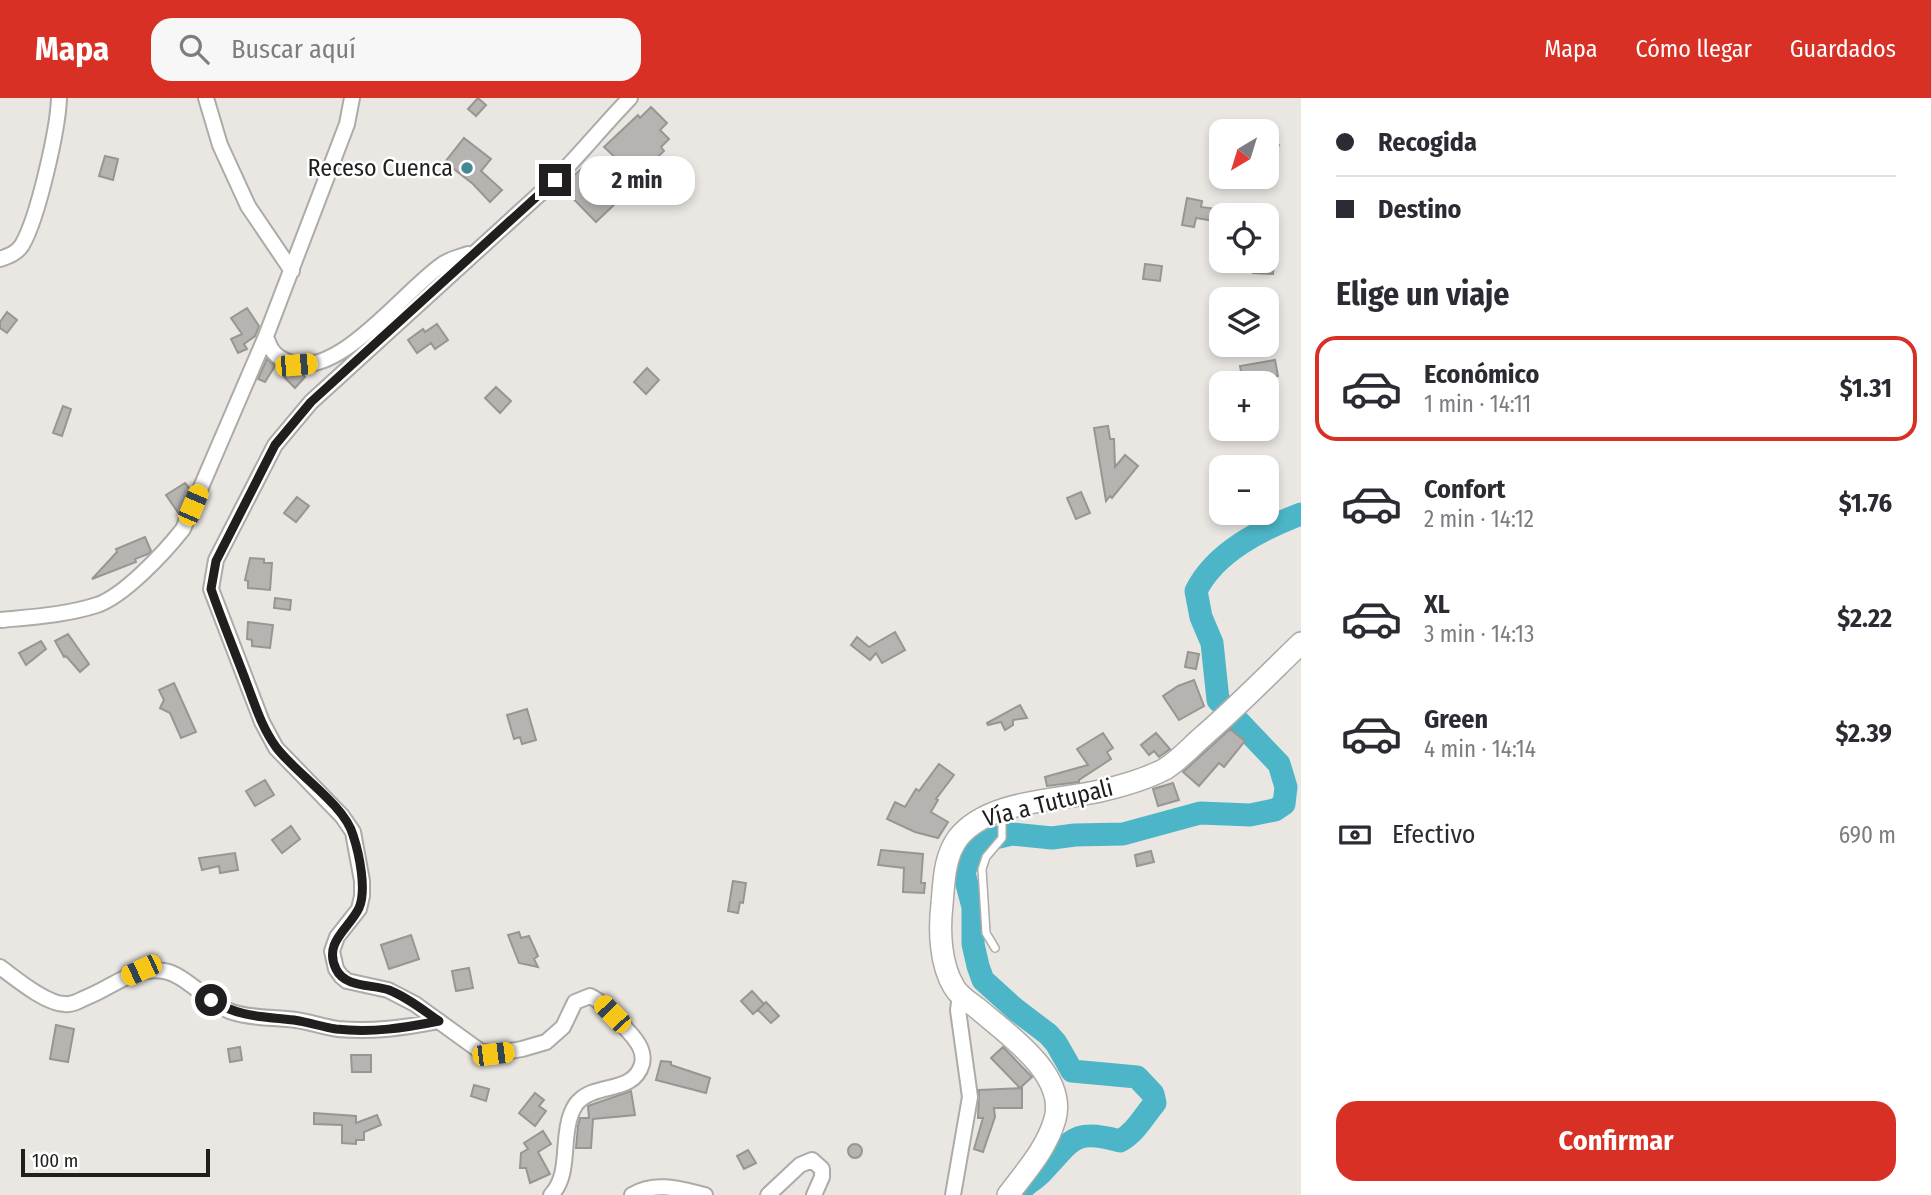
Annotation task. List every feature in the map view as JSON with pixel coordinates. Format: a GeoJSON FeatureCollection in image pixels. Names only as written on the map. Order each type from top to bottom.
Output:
{"type":"FeatureCollection","features":[{"type":"Feature","properties":{"kind":"street"},"geometry":{"type":"LineString","coordinates":[[0,259],[14,254],[22,245],[28,230],[40,195],[58,115],[59,98]]}},
{"type":"Feature","properties":{"kind":"street"},"geometry":{"type":"LineString","coordinates":[[206,98],[220,145],[248,205],[292,271]]}},
{"type":"Feature","properties":{"kind":"street"},"geometry":{"type":"LineString","coordinates":[[0,620],[49,615],[100,604],[118,593],[171,545],[183,529],[267,336],[347,124],[352,98]]}},
{"type":"Feature","properties":{"kind":"street"},"geometry":{"type":"LineString","coordinates":[[551,1195],[560,1183],[568,1125],[575,1106],[588,1094],[625,1084],[636,1076],[643,1059],[639,1042],[598,1000],[590,996],[575,1002],[563,1027],[546,1042],[493,1054],[480,1051],[415,1004],[388,990],[346,981],[336,969],[332,951],[335,942],[359,909],[362,896],[362,880],[353,832],[342,816],[276,748],[262,722],[211,589],[216,561],[275,445],[311,402],[580,155],[630,98]]}},
{"type":"Feature","properties":{"kind":"street"},"geometry":{"type":"LineString","coordinates":[[267,336],[269,348],[280,359],[296,365],[314,364],[333,356],[375,327],[401,299],[444,263],[479,249]]}},
{"type":"Feature","properties":{"kind":"street","name":"Vía a Tutupali"},"geometry":{"type":"LineString","coordinates":[[1008,1195],[1035,1160],[1049,1133],[1057,1106],[1054,1088],[1044,1069],[954,987],[943,956],[940,920],[946,867],[957,840],[972,823],[1037,802],[1100,791],[1151,776],[1168,767],[1301,643]]}},
{"type":"Feature","properties":{"kind":"street"},"geometry":{"type":"LineString","coordinates":[[0,968],[50,1000],[64,1004],[99,993],[141,970],[149,970],[174,974],[231,1012],[260,1018],[382,1031],[439,1021]]}},
{"type":"Feature","properties":{"kind":"street"},"geometry":{"type":"LineString","coordinates":[[953,1195],[970,1097],[958,1010],[960,994]]}},
{"type":"Feature","properties":{"kind":"street"},"geometry":{"type":"LineString","coordinates":[[768,1195],[800,1165],[812,1160],[822,1169],[822,1177],[814,1195]]}},
{"type":"Feature","properties":{"kind":"street"},"geometry":{"type":"LineString","coordinates":[[632,1195],[652,1186],[705,1195]]}},
{"type":"Feature","properties":{"kind":"lane"},"geometry":{"type":"LineString","coordinates":[[995,948],[986,933],[982,869],[986,857],[1002,838],[1002,814]]}},
{"type":"Feature","properties":{"kind":"building"},"geometry":{"type":"Polygon","coordinates":[[[478,98],[486,105],[476,116],[468,109],[478,98]]]}},
{"type":"Feature","properties":{"kind":"building"},"geometry":{"type":"Polygon","coordinates":[[[651,107],[667,123],[660,130],[669,139],[661,147],[664,151],[615,198],[618,201],[596,222],[562,187],[582,168],[595,182],[618,160],[604,147],[638,115],[640,118],[651,107]]]}},
{"type":"Feature","properties":{"kind":"building","name":"Receso Cuenca"},"geometry":{"type":"Polygon","coordinates":[[[464,138],[491,159],[481,171],[502,190],[490,202],[473,184],[445,162],[464,138]]]}},
{"type":"Feature","properties":{"kind":"building"},"geometry":{"type":"Polygon","coordinates":[[[105,156],[118,159],[113,180],[99,176],[105,156]]]}},
{"type":"Feature","properties":{"kind":"building"},"geometry":{"type":"Polygon","coordinates":[[[1187,198],[1202,201],[1201,207],[1209,208],[1209,220],[1196,218],[1194,227],[1182,225],[1187,198]]]}},
{"type":"Feature","properties":{"kind":"building"},"geometry":{"type":"Polygon","coordinates":[[[1145,264],[1162,266],[1160,281],[1143,279],[1145,264]]]}},
{"type":"Feature","properties":{"kind":"building"},"geometry":{"type":"Polygon","coordinates":[[[247,308],[259,326],[255,336],[244,344],[247,349],[238,353],[231,339],[242,334],[231,318],[247,308]]]}},
{"type":"Feature","properties":{"kind":"building"},"geometry":{"type":"Polygon","coordinates":[[[7,312],[17,320],[7,333],[0,328],[0,322],[7,312]]]}},
{"type":"Feature","properties":{"kind":"building"},"geometry":{"type":"Polygon","coordinates":[[[437,324],[448,340],[435,349],[431,343],[417,353],[408,340],[423,329],[425,332],[437,324]]]}},
{"type":"Feature","properties":{"kind":"building"},"geometry":{"type":"Polygon","coordinates":[[[267,359],[275,366],[265,382],[258,379],[267,359]]]}},
{"type":"Feature","properties":{"kind":"building"},"geometry":{"type":"Polygon","coordinates":[[[1275,360],[1277,371],[1241,371],[1240,366],[1275,360]]]}},
{"type":"Feature","properties":{"kind":"building"},"geometry":{"type":"Polygon","coordinates":[[[647,368],[659,380],[646,394],[634,382],[647,368]]]}},
{"type":"Feature","properties":{"kind":"building"},"geometry":{"type":"Polygon","coordinates":[[[289,372],[301,373],[305,377],[295,388],[284,377],[289,372]]]}},
{"type":"Feature","properties":{"kind":"building"},"geometry":{"type":"Polygon","coordinates":[[[496,387],[511,401],[500,413],[485,398],[496,387]]]}},
{"type":"Feature","properties":{"kind":"building"},"geometry":{"type":"Polygon","coordinates":[[[63,406],[71,409],[62,436],[53,433],[63,406]]]}},
{"type":"Feature","properties":{"kind":"building"},"geometry":{"type":"Polygon","coordinates":[[[1108,426],[1110,439],[1114,439],[1115,467],[1125,455],[1138,466],[1112,498],[1110,496],[1106,501],[1094,428],[1108,426]]]}},
{"type":"Feature","properties":{"kind":"building"},"geometry":{"type":"Polygon","coordinates":[[[185,483],[190,489],[179,514],[166,495],[185,483]]]}},
{"type":"Feature","properties":{"kind":"building"},"geometry":{"type":"Polygon","coordinates":[[[1081,492],[1090,513],[1076,519],[1067,498],[1081,492]]]}},
{"type":"Feature","properties":{"kind":"building"},"geometry":{"type":"Polygon","coordinates":[[[297,497],[309,506],[296,522],[284,513],[297,497]]]}},
{"type":"Feature","properties":{"kind":"building"},"geometry":{"type":"Polygon","coordinates":[[[145,537],[151,551],[148,554],[135,559],[136,562],[92,579],[117,552],[116,549],[145,537]]]}},
{"type":"Feature","properties":{"kind":"building"},"geometry":{"type":"Polygon","coordinates":[[[250,558],[264,559],[264,563],[272,563],[270,590],[248,588],[248,581],[245,580],[250,558]]]}},
{"type":"Feature","properties":{"kind":"building"},"geometry":{"type":"Polygon","coordinates":[[[275,598],[291,600],[290,610],[274,608],[275,598]]]}},
{"type":"Feature","properties":{"kind":"building"},"geometry":{"type":"Polygon","coordinates":[[[248,622],[273,625],[270,648],[252,646],[252,640],[247,639],[248,622]]]}},
{"type":"Feature","properties":{"kind":"building"},"geometry":{"type":"Polygon","coordinates":[[[895,632],[905,650],[882,663],[876,653],[870,660],[851,645],[857,637],[869,647],[895,632]]]}},
{"type":"Feature","properties":{"kind":"building"},"geometry":{"type":"Polygon","coordinates":[[[68,634],[89,664],[80,672],[64,657],[55,641],[68,634]]]}},
{"type":"Feature","properties":{"kind":"building"},"geometry":{"type":"Polygon","coordinates":[[[41,641],[46,649],[26,665],[19,653],[41,641]]]}},
{"type":"Feature","properties":{"kind":"building"},"geometry":{"type":"Polygon","coordinates":[[[1188,652],[1199,654],[1196,669],[1185,667],[1188,652]]]}},
{"type":"Feature","properties":{"kind":"building"},"geometry":{"type":"Polygon","coordinates":[[[1194,680],[1204,706],[1179,720],[1163,696],[1194,680]]]}},
{"type":"Feature","properties":{"kind":"building"},"geometry":{"type":"Polygon","coordinates":[[[174,683],[196,732],[181,738],[170,713],[160,708],[164,700],[159,690],[174,683]]]}},
{"type":"Feature","properties":{"kind":"building"},"geometry":{"type":"Polygon","coordinates":[[[1020,705],[1027,718],[1013,720],[1013,725],[1005,730],[1001,722],[988,725],[987,723],[1020,705]]]}},
{"type":"Feature","properties":{"kind":"building"},"geometry":{"type":"Polygon","coordinates":[[[527,709],[536,740],[522,744],[520,737],[514,739],[507,715],[527,709]]]}},
{"type":"Feature","properties":{"kind":"building"},"geometry":{"type":"Polygon","coordinates":[[[1230,729],[1245,741],[1224,767],[1219,763],[1199,786],[1183,772],[1230,729]]]}},
{"type":"Feature","properties":{"kind":"building"},"geometry":{"type":"Polygon","coordinates":[[[1103,733],[1113,748],[1107,752],[1111,759],[1079,782],[1047,786],[1045,777],[1088,765],[1077,749],[1103,733]]]}},
{"type":"Feature","properties":{"kind":"building"},"geometry":{"type":"Polygon","coordinates":[[[1156,733],[1170,749],[1159,757],[1154,751],[1149,755],[1141,745],[1156,733]]]}},
{"type":"Feature","properties":{"kind":"building"},"geometry":{"type":"Polygon","coordinates":[[[939,764],[954,775],[936,799],[938,800],[931,812],[948,822],[938,838],[915,832],[887,819],[895,802],[905,807],[916,789],[919,791],[939,764]]]}},
{"type":"Feature","properties":{"kind":"building"},"geometry":{"type":"Polygon","coordinates":[[[265,780],[274,795],[255,806],[246,791],[265,780]]]}},
{"type":"Feature","properties":{"kind":"building"},"geometry":{"type":"Polygon","coordinates":[[[1173,783],[1179,800],[1158,806],[1153,789],[1173,783]]]}},
{"type":"Feature","properties":{"kind":"building"},"geometry":{"type":"Polygon","coordinates":[[[291,826],[300,839],[282,853],[272,840],[291,826]]]}},
{"type":"Feature","properties":{"kind":"building"},"geometry":{"type":"Polygon","coordinates":[[[881,850],[923,854],[921,883],[925,883],[924,893],[903,892],[904,868],[878,865],[881,850]]]}},
{"type":"Feature","properties":{"kind":"building"},"geometry":{"type":"Polygon","coordinates":[[[1151,851],[1154,862],[1137,866],[1135,855],[1151,851]]]}},
{"type":"Feature","properties":{"kind":"building"},"geometry":{"type":"Polygon","coordinates":[[[235,853],[238,870],[220,873],[219,866],[202,870],[199,858],[235,853]]]}},
{"type":"Feature","properties":{"kind":"building"},"geometry":{"type":"Polygon","coordinates":[[[733,881],[746,883],[743,903],[740,902],[738,913],[728,911],[733,881]]]}},
{"type":"Feature","properties":{"kind":"building"},"geometry":{"type":"Polygon","coordinates":[[[519,932],[521,938],[529,936],[538,956],[534,959],[538,967],[519,963],[508,935],[519,932]]]}},
{"type":"Feature","properties":{"kind":"building"},"geometry":{"type":"Polygon","coordinates":[[[411,935],[419,959],[389,969],[381,945],[411,935]]]}},
{"type":"Feature","properties":{"kind":"building"},"geometry":{"type":"Polygon","coordinates":[[[469,968],[473,988],[456,991],[452,971],[469,968]]]}},
{"type":"Feature","properties":{"kind":"building"},"geometry":{"type":"Polygon","coordinates":[[[752,991],[764,1004],[753,1014],[741,1001],[752,991]]]}},
{"type":"Feature","properties":{"kind":"building"},"geometry":{"type":"Polygon","coordinates":[[[766,1002],[779,1016],[771,1023],[758,1010],[766,1002]]]}},
{"type":"Feature","properties":{"kind":"building"},"geometry":{"type":"Polygon","coordinates":[[[56,1025],[74,1029],[68,1062],[50,1059],[56,1025]]]}},
{"type":"Feature","properties":{"kind":"building"},"geometry":{"type":"Polygon","coordinates":[[[240,1047],[242,1060],[230,1062],[228,1049],[240,1047]]]}},
{"type":"Feature","properties":{"kind":"building"},"geometry":{"type":"Polygon","coordinates":[[[1003,1047],[1032,1077],[1020,1088],[991,1058],[1003,1047]]]}},
{"type":"Feature","properties":{"kind":"building"},"geometry":{"type":"Polygon","coordinates":[[[351,1055],[371,1055],[371,1072],[352,1072],[351,1055]]]}},
{"type":"Feature","properties":{"kind":"building"},"geometry":{"type":"Polygon","coordinates":[[[661,1061],[671,1062],[671,1065],[710,1078],[706,1093],[656,1080],[661,1061]]]}},
{"type":"Feature","properties":{"kind":"building"},"geometry":{"type":"Polygon","coordinates":[[[474,1085],[489,1089],[486,1101],[471,1096],[474,1085]]]}},
{"type":"Feature","properties":{"kind":"building"},"geometry":{"type":"Polygon","coordinates":[[[1022,1088],[1022,1108],[994,1108],[995,1117],[983,1152],[974,1149],[983,1118],[978,1118],[979,1090],[1022,1088]]]}},
{"type":"Feature","properties":{"kind":"building"},"geometry":{"type":"Polygon","coordinates":[[[631,1091],[635,1115],[593,1119],[591,1148],[576,1148],[580,1118],[589,1118],[588,1106],[631,1091]]]}},
{"type":"Feature","properties":{"kind":"building"},"geometry":{"type":"Polygon","coordinates":[[[535,1093],[544,1100],[539,1106],[546,1111],[535,1126],[519,1113],[535,1093]]]}},
{"type":"Feature","properties":{"kind":"building"},"geometry":{"type":"Polygon","coordinates":[[[314,1113],[356,1116],[356,1123],[377,1115],[381,1125],[364,1132],[364,1140],[356,1140],[356,1144],[342,1143],[342,1125],[314,1124],[314,1113]]]}},
{"type":"Feature","properties":{"kind":"building"},"geometry":{"type":"Polygon","coordinates":[[[543,1131],[551,1144],[538,1152],[550,1174],[530,1183],[526,1168],[520,1168],[521,1153],[528,1149],[524,1143],[543,1131]]]}},
{"type":"Feature","properties":{"kind":"building"},"geometry":{"type":"Polygon","coordinates":[[[852,1144],[858,1144],[862,1151],[858,1158],[852,1158],[848,1154],[848,1148],[852,1144]]]}},
{"type":"Feature","properties":{"kind":"building"},"geometry":{"type":"Polygon","coordinates":[[[748,1150],[756,1163],[744,1169],[737,1156],[748,1150]]]}},
{"type":"Feature","properties":{"kind":"waterway"},"geometry":{"type":"LineString","coordinates":[[1016,1195],[1074,1140],[1091,1136],[1120,1141],[1135,1129],[1155,1103],[1153,1094],[1137,1077],[1072,1071],[1048,1034],[983,980],[973,944],[973,907],[964,873],[969,859],[981,846],[995,838],[1012,834],[1052,838],[1123,834],[1200,813],[1250,815],[1275,810],[1284,804],[1286,787],[1279,764],[1218,700],[1212,643],[1201,617],[1196,591],[1204,577],[1227,553],[1271,527],[1301,514]]}},
{"type":"Feature","properties":{"kind":"place","name":"Receso Cuenca"},"geometry":{"type":"Point","coordinates":[467,168]}},
{"type":"Feature","properties":{"kind":"route"},"geometry":{"type":"LineString","coordinates":[[211,1000],[231,1012],[335,1028],[382,1031],[439,1021],[388,990],[346,981],[336,969],[332,951],[335,942],[359,909],[362,896],[362,880],[353,832],[342,816],[276,748],[262,722],[211,589],[211,579],[216,561],[275,445],[311,402],[555,180]]}}]}
